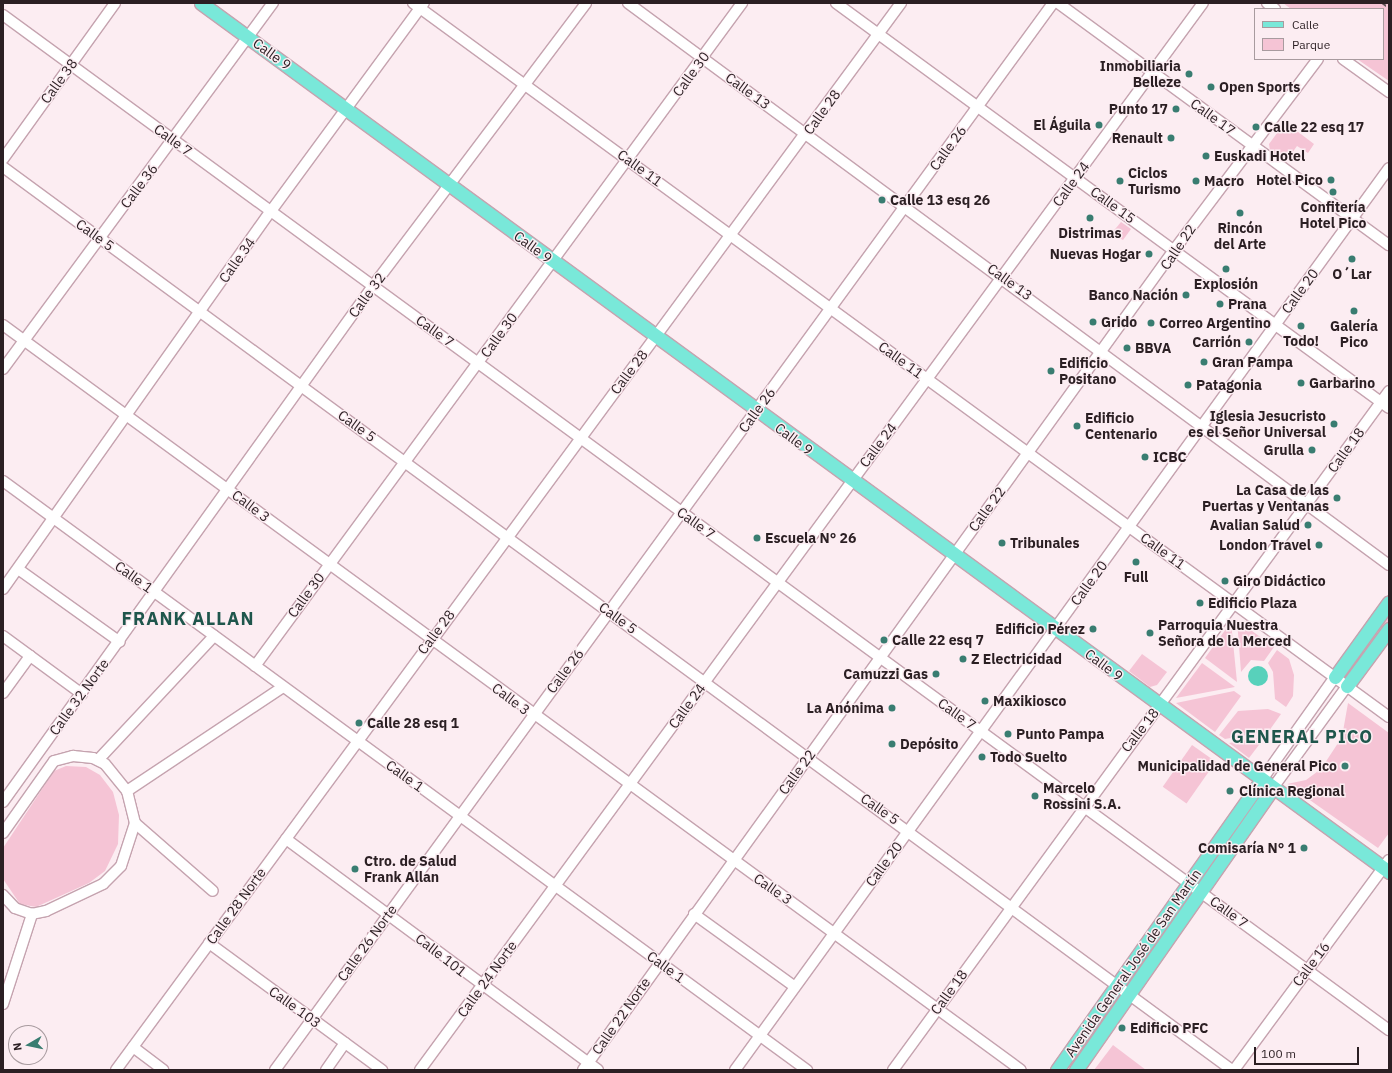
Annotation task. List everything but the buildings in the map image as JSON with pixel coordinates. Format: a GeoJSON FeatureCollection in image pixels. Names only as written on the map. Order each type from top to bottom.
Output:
{"type":"FeatureCollection","features":[{"type":"Feature","properties":{"kind":"main road","name":"Calle 9"},"geometry":{"type":"LineString","coordinates":[[201,3],[346,107],[449,186],[757,410],[851,481],[1261,781],[1387,867]]}},
{"type":"Feature","properties":{"kind":"main road","name":"Avenida General José de San Martín"},"geometry":{"type":"LineString","coordinates":[[1335,677],[1389,602]]}},
{"type":"Feature","properties":{"kind":"main road","name":"Avenida General José de San Martín"},"geometry":{"type":"LineString","coordinates":[[1347,686],[1389,629]]}},
{"type":"Feature","properties":{"kind":"main road","name":"Avenida General José de San Martín"},"geometry":{"type":"LineString","coordinates":[[1076,1070],[1189,883],[1261,781]]}},
{"type":"Feature","properties":{"kind":"main road","name":"Avenida General José de San Martín"},"geometry":{"type":"LineString","coordinates":[[1057,1070],[1202,892],[1272,789]]}},
{"type":"Feature","properties":{"kind":"street","name":"Calle 38"},"geometry":{"type":"LineString","coordinates":[[3,159],[115,3]]}},
{"type":"Feature","properties":{"kind":"street","name":"Calle 36"},"geometry":{"type":"LineString","coordinates":[[3,369],[273,3]]}},
{"type":"Feature","properties":{"kind":"street","name":"Calle 32"},"geometry":{"type":"LineString","coordinates":[[156,593],[373,286],[526,86],[586,3]]}},
{"type":"Feature","properties":{"kind":"street","name":"Calle 13"},"geometry":{"type":"LineString","coordinates":[[628,3],[1103,351],[1201,427],[1389,565]]}},
{"type":"Feature","properties":{"kind":"street","name":"Calle 30"},"geometry":{"type":"LineString","coordinates":[[255,666],[329,563],[628,160],[742,3]]}},
{"type":"Feature","properties":{"kind":"street","name":"Calle 15"},"geometry":{"type":"LineString","coordinates":[[836,3],[1385,405]]}},
{"type":"Feature","properties":{"kind":"street","name":"Calle 28"},"geometry":{"type":"LineString","coordinates":[[358,741],[431,638],[508,537],[579,437],[656,337],[901,3]]}},
{"type":"Feature","properties":{"kind":"street","name":"Calle 26"},"geometry":{"type":"LineString","coordinates":[[460,816],[532,715],[610,611],[1053,3]]}},
{"type":"Feature","properties":{"kind":"street","name":"Calle 17"},"geometry":{"type":"LineString","coordinates":[[1058,3],[1389,245]]}},
{"type":"Feature","properties":{"kind":"street","name":"Calle 24"},"geometry":{"type":"LineString","coordinates":[[554,888],[851,481],[928,379],[1204,3]]}},
{"type":"Feature","properties":{"kind":"street","name":"Calle 11"},"geometry":{"type":"LineString","coordinates":[[419,5],[526,86],[1389,717]]}},
{"type":"Feature","properties":{"kind":"street","name":"Calle 34"},"geometry":{"type":"LineString","coordinates":[[3,589],[419,5]]}},
{"type":"Feature","properties":{"kind":"street","name":"Calle 7"},"geometry":{"type":"LineString","coordinates":[[3,15],[1389,1030]]}},
{"type":"Feature","properties":{"kind":"street","name":"Calle 22"},"geometry":{"type":"LineString","coordinates":[[659,962],[1103,351],[1174,250],[1317,60]]}},
{"type":"Feature","properties":{"kind":"street"},"geometry":{"type":"LineString","coordinates":[[1344,60],[1389,92]]}},
{"type":"Feature","properties":{"kind":"street","name":"Calle 5"},"geometry":{"type":"LineString","coordinates":[[3,167],[610,611],[807,758],[908,830],[1010,908],[1233,1070]]}},
{"type":"Feature","properties":{"kind":"street","name":"Calle 20"},"geometry":{"type":"LineString","coordinates":[[735,1070],[794,986],[1130,527],[1389,168]]}},
{"type":"Feature","properties":{"kind":"street","name":"Calle 3"},"geometry":{"type":"LineString","coordinates":[[3,325],[229,489],[431,638],[532,715],[834,932],[1021,1070]]}},
{"type":"Feature","properties":{"kind":"street","name":"Calle 18"},"geometry":{"type":"LineString","coordinates":[[893,1070],[1084,806],[1159,706],[1306,504],[1385,405],[1389,391]]}},
{"type":"Feature","properties":{"kind":"street","name":"Calle 1"},"geometry":{"type":"LineString","coordinates":[[3,481],[460,816],[554,888],[659,962],[806,1070]]}},
{"type":"Feature","properties":{"kind":"street"},"geometry":{"type":"LineString","coordinates":[[18,569],[120,642]]}},
{"type":"Feature","properties":{"kind":"street","name":"Calle 32 Norte"},"geometry":{"type":"LineString","coordinates":[[3,802],[6,790],[82,694],[156,593]]}},
{"type":"Feature","properties":{"kind":"street"},"geometry":{"type":"LineString","coordinates":[[3,636],[82,694]]}},
{"type":"Feature","properties":{"kind":"street"},"geometry":{"type":"LineString","coordinates":[[98,760],[214,636]]}},
{"type":"Feature","properties":{"kind":"street"},"geometry":{"type":"LineString","coordinates":[[3,693],[30,656]]}},
{"type":"Feature","properties":{"kind":"street","name":"Avenida General José de San Martín"},"geometry":{"type":"LineString","coordinates":[[1261,781],[1335,677]]}},
{"type":"Feature","properties":{"kind":"street","name":"Avenida General José de San Martín"},"geometry":{"type":"LineString","coordinates":[[1272,789],[1347,686]]}},
{"type":"Feature","properties":{"kind":"street"},"geometry":{"type":"LineString","coordinates":[[127,791],[283,687]]}},
{"type":"Feature","properties":{"kind":"street","name":"Calle 28 Norte"},"geometry":{"type":"LineString","coordinates":[[116,1070],[358,741]]}},
{"type":"Feature","properties":{"kind":"street"},"geometry":{"type":"LineString","coordinates":[[3,833],[54,761],[73,756],[98,760],[127,791],[135,823],[121,866],[103,884],[46,911],[32,914],[16,908],[3,895]]}},
{"type":"Feature","properties":{"kind":"street","name":"Calle 26 Norte"},"geometry":{"type":"LineString","coordinates":[[275,1070],[460,816]]}},
{"type":"Feature","properties":{"kind":"street"},"geometry":{"type":"LineString","coordinates":[[135,823],[213,891]]}},
{"type":"Feature","properties":{"kind":"street","name":"Calle 101"},"geometry":{"type":"LineString","coordinates":[[286,839],[388,914],[586,1066],[598,1070]]}},
{"type":"Feature","properties":{"kind":"street","name":"Calle 16"},"geometry":{"type":"LineString","coordinates":[[1233,1070],[1306,969],[1387,867]]}},
{"type":"Feature","properties":{"kind":"street","name":"Calle 24 Norte"},"geometry":{"type":"LineString","coordinates":[[420,1070],[554,888]]}},
{"type":"Feature","properties":{"kind":"street"},"geometry":{"type":"LineString","coordinates":[[3,1004],[32,914]]}},
{"type":"Feature","properties":{"kind":"street"},"geometry":{"type":"LineString","coordinates":[[694,914],[794,986]]}},
{"type":"Feature","properties":{"kind":"street","name":"Calle 103"},"geometry":{"type":"LineString","coordinates":[[209,943],[382,1070]]}},
{"type":"Feature","properties":{"kind":"street","name":"Calle 22 Norte"},"geometry":{"type":"LineString","coordinates":[[586,1066],[659,962]]}},
{"type":"Feature","properties":{"kind":"street"},"geometry":{"type":"LineString","coordinates":[[326,1070],[345,1044]]}},
{"type":"Feature","properties":{"kind":"street"},"geometry":{"type":"LineString","coordinates":[[133,1047],[163,1070]]}},
{"type":"Feature","properties":{"kind":"green space"},"geometry":{"type":"Polygon","coordinates":[[[1283,3],[1389,3],[1389,81],[1358,60],[1384,60],[1384,8],[1290,8],[1283,3]]]}},
{"type":"Feature","properties":{"kind":"green space"},"geometry":{"type":"Polygon","coordinates":[[[1285,122],[1314,144],[1308,153],[1297,146],[1285,163],[1270,151],[1269,144],[1285,122]]]}},
{"type":"Feature","properties":{"kind":"green space"},"geometry":{"type":"Polygon","coordinates":[[[1121,222],[1131,229],[1123,240],[1111,234],[1121,222]]]}},
{"type":"Feature","properties":{"kind":"green space"},"geometry":{"type":"Polygon","coordinates":[[[1389,609],[1389,623],[1348,673],[1346,670],[1389,609]]]}},
{"type":"Feature","properties":{"kind":"green space"},"geometry":{"type":"Polygon","coordinates":[[[1237,620],[1274,647],[1264,661],[1251,660],[1241,672],[1237,620]]]}},
{"type":"Feature","properties":{"kind":"green space"},"geometry":{"type":"Polygon","coordinates":[[[1231,622],[1237,682],[1205,658],[1231,622]]]}},
{"type":"Feature","properties":{"kind":"green space"},"geometry":{"type":"Polygon","coordinates":[[[1277,650],[1289,659],[1294,675],[1293,696],[1286,707],[1275,699],[1273,672],[1268,663],[1277,650]]]}},
{"type":"Feature","properties":{"kind":"green space"},"geometry":{"type":"Polygon","coordinates":[[[1142,654],[1167,672],[1157,685],[1150,687],[1129,671],[1142,654]]]}},
{"type":"Feature","properties":{"kind":"green space"},"geometry":{"type":"Polygon","coordinates":[[[1202,663],[1235,687],[1176,698],[1202,663]]]}},
{"type":"Feature","properties":{"kind":"green space"},"geometry":{"type":"Polygon","coordinates":[[[1234,691],[1241,696],[1215,732],[1176,703],[1234,691]]]}},
{"type":"Feature","properties":{"kind":"green space"},"geometry":{"type":"Polygon","coordinates":[[[1348,703],[1389,733],[1389,833],[1378,848],[1287,784],[1306,780],[1321,769],[1342,737],[1348,703]]]}},
{"type":"Feature","properties":{"kind":"green space"},"geometry":{"type":"Polygon","coordinates":[[[1268,709],[1281,714],[1269,731],[1225,739],[1219,735],[1238,711],[1268,709]]]}},
{"type":"Feature","properties":{"kind":"green space"},"geometry":{"type":"Polygon","coordinates":[[[1265,737],[1249,758],[1229,743],[1265,737]]]}},
{"type":"Feature","properties":{"kind":"green space"},"geometry":{"type":"Polygon","coordinates":[[[1192,745],[1216,762],[1187,803],[1163,787],[1192,745]]]}},
{"type":"Feature","properties":{"kind":"green space"},"geometry":{"type":"Polygon","coordinates":[[[66,766],[86,767],[100,775],[113,792],[119,815],[118,844],[105,871],[89,883],[36,907],[20,904],[3,879],[3,848],[54,771],[66,766]]]}},
{"type":"Feature","properties":{"kind":"green space"},"geometry":{"type":"Polygon","coordinates":[[[1113,1045],[1146,1070],[1094,1070],[1113,1045]]]}},
{"type":"Feature","properties":{"kind":"shaded area"},"geometry":{"type":"Polygon","coordinates":[[[1254,666],[1262,666],[1268,672],[1268,680],[1262,686],[1254,686],[1248,680],[1248,672],[1254,666]]]}},
{"type":"Feature","properties":{"kind":"railway"},"geometry":{"type":"LineString","coordinates":[[1382,3],[1389,8]]}},
{"type":"Feature","properties":{"kind":"place","name":"Inmobiliaria Belleze"},"geometry":{"type":"Point","coordinates":[1189,74]}},
{"type":"Feature","properties":{"kind":"place","name":"Open Sports"},"geometry":{"type":"Point","coordinates":[1211,87]}},
{"type":"Feature","properties":{"kind":"place","name":"Punto 17"},"geometry":{"type":"Point","coordinates":[1176,109]}},
{"type":"Feature","properties":{"kind":"place","name":"El Águila"},"geometry":{"type":"Point","coordinates":[1099,125]}},
{"type":"Feature","properties":{"kind":"place","name":"Calle 22 esq 17"},"geometry":{"type":"Point","coordinates":[1256,127]}},
{"type":"Feature","properties":{"kind":"place","name":"Renault"},"geometry":{"type":"Point","coordinates":[1171,138]}},
{"type":"Feature","properties":{"kind":"place","name":"Euskadi Hotel"},"geometry":{"type":"Point","coordinates":[1206,156]}},
{"type":"Feature","properties":{"kind":"place","name":"Hotel Pico"},"geometry":{"type":"Point","coordinates":[1331,180]}},
{"type":"Feature","properties":{"kind":"place","name":"Ciclos Turismo"},"geometry":{"type":"Point","coordinates":[1120,181]}},
{"type":"Feature","properties":{"kind":"place","name":"Macro"},"geometry":{"type":"Point","coordinates":[1196,181]}},
{"type":"Feature","properties":{"kind":"place","name":"Confitería Hotel Pico"},"geometry":{"type":"Point","coordinates":[1333,192]}},
{"type":"Feature","properties":{"kind":"place","name":"Calle 13 esq 26"},"geometry":{"type":"Point","coordinates":[882,200]}},
{"type":"Feature","properties":{"kind":"place","name":"Rincón del Arte"},"geometry":{"type":"Point","coordinates":[1240,213]}},
{"type":"Feature","properties":{"kind":"place","name":"Distrimas"},"geometry":{"type":"Point","coordinates":[1090,218]}},
{"type":"Feature","properties":{"kind":"place","name":"Nuevas Hogar"},"geometry":{"type":"Point","coordinates":[1149,254]}},
{"type":"Feature","properties":{"kind":"place","name":"O´Lar"},"geometry":{"type":"Point","coordinates":[1352,259]}},
{"type":"Feature","properties":{"kind":"place","name":"Explosión"},"geometry":{"type":"Point","coordinates":[1226,269]}},
{"type":"Feature","properties":{"kind":"place","name":"Banco Nación"},"geometry":{"type":"Point","coordinates":[1186,295]}},
{"type":"Feature","properties":{"kind":"place","name":"Prana"},"geometry":{"type":"Point","coordinates":[1220,304]}},
{"type":"Feature","properties":{"kind":"place","name":"Galería Pico"},"geometry":{"type":"Point","coordinates":[1354,311]}},
{"type":"Feature","properties":{"kind":"place","name":"Grido"},"geometry":{"type":"Point","coordinates":[1093,322]}},
{"type":"Feature","properties":{"kind":"place","name":"Correo Argentino"},"geometry":{"type":"Point","coordinates":[1151,323]}},
{"type":"Feature","properties":{"kind":"place","name":"Todo!"},"geometry":{"type":"Point","coordinates":[1301,326]}},
{"type":"Feature","properties":{"kind":"place","name":"Carrión"},"geometry":{"type":"Point","coordinates":[1249,342]}},
{"type":"Feature","properties":{"kind":"place","name":"BBVA"},"geometry":{"type":"Point","coordinates":[1127,348]}},
{"type":"Feature","properties":{"kind":"place","name":"Gran Pampa"},"geometry":{"type":"Point","coordinates":[1204,362]}},
{"type":"Feature","properties":{"kind":"place","name":"Edificio Positano"},"geometry":{"type":"Point","coordinates":[1051,371]}},
{"type":"Feature","properties":{"kind":"place","name":"Garbarino"},"geometry":{"type":"Point","coordinates":[1301,383]}},
{"type":"Feature","properties":{"kind":"place","name":"Patagonia"},"geometry":{"type":"Point","coordinates":[1188,385]}},
{"type":"Feature","properties":{"kind":"place","name":"Iglesia Jesucristo es el Señor Universal"},"geometry":{"type":"Point","coordinates":[1334,424]}},
{"type":"Feature","properties":{"kind":"place","name":"Edificio Centenario"},"geometry":{"type":"Point","coordinates":[1077,426]}},
{"type":"Feature","properties":{"kind":"place","name":"Grulla"},"geometry":{"type":"Point","coordinates":[1312,450]}},
{"type":"Feature","properties":{"kind":"place","name":"ICBC"},"geometry":{"type":"Point","coordinates":[1145,457]}},
{"type":"Feature","properties":{"kind":"place","name":"La Casa de las Puertas y Ventanas"},"geometry":{"type":"Point","coordinates":[1337,498]}},
{"type":"Feature","properties":{"kind":"place","name":"Avalian Salud"},"geometry":{"type":"Point","coordinates":[1308,525]}},
{"type":"Feature","properties":{"kind":"place","name":"Escuela N° 26"},"geometry":{"type":"Point","coordinates":[757,538]}},
{"type":"Feature","properties":{"kind":"place","name":"Tribunales"},"geometry":{"type":"Point","coordinates":[1002,543]}},
{"type":"Feature","properties":{"kind":"place","name":"London Travel"},"geometry":{"type":"Point","coordinates":[1319,545]}},
{"type":"Feature","properties":{"kind":"place","name":"Full"},"geometry":{"type":"Point","coordinates":[1136,562]}},
{"type":"Feature","properties":{"kind":"place","name":"Giro Didáctico"},"geometry":{"type":"Point","coordinates":[1225,581]}},
{"type":"Feature","properties":{"kind":"place","name":"Edificio Plaza"},"geometry":{"type":"Point","coordinates":[1200,603]}},
{"type":"Feature","properties":{"kind":"place","name":"Edificio Pérez"},"geometry":{"type":"Point","coordinates":[1093,629]}},
{"type":"Feature","properties":{"kind":"place","name":"Parroquia Nuestra Señora de la Merced"},"geometry":{"type":"Point","coordinates":[1150,633]}},
{"type":"Feature","properties":{"kind":"place","name":"Calle 22 esq 7"},"geometry":{"type":"Point","coordinates":[884,640]}},
{"type":"Feature","properties":{"kind":"place","name":"Z Electricidad"},"geometry":{"type":"Point","coordinates":[963,659]}},
{"type":"Feature","properties":{"kind":"place","name":"Camuzzi Gas"},"geometry":{"type":"Point","coordinates":[936,674]}},
{"type":"Feature","properties":{"kind":"place","name":"Maxikiosco"},"geometry":{"type":"Point","coordinates":[985,701]}},
{"type":"Feature","properties":{"kind":"place","name":"La Anónima"},"geometry":{"type":"Point","coordinates":[892,708]}},
{"type":"Feature","properties":{"kind":"place","name":"Calle 28 esq 1"},"geometry":{"type":"Point","coordinates":[359,723]}},
{"type":"Feature","properties":{"kind":"place","name":"Punto Pampa"},"geometry":{"type":"Point","coordinates":[1008,734]}},
{"type":"Feature","properties":{"kind":"place","name":"Depósito"},"geometry":{"type":"Point","coordinates":[892,744]}},
{"type":"Feature","properties":{"kind":"place","name":"Todo Suelto"},"geometry":{"type":"Point","coordinates":[982,757]}},
{"type":"Feature","properties":{"kind":"place","name":"Municipalidad de General Pico"},"geometry":{"type":"Point","coordinates":[1345,766]}},
{"type":"Feature","properties":{"kind":"place","name":"Clínica Regional"},"geometry":{"type":"Point","coordinates":[1230,791]}},
{"type":"Feature","properties":{"kind":"place","name":"Marcelo Rossini S.A."},"geometry":{"type":"Point","coordinates":[1035,796]}},
{"type":"Feature","properties":{"kind":"place","name":"Comisaría N° 1"},"geometry":{"type":"Point","coordinates":[1304,848]}},
{"type":"Feature","properties":{"kind":"place","name":"Ctro. de Salud Frank Allan"},"geometry":{"type":"Point","coordinates":[355,869]}},
{"type":"Feature","properties":{"kind":"place","name":"Edificio PFC"},"geometry":{"type":"Point","coordinates":[1122,1028]}},
{"type":"Feature","properties":{"kind":"district","name":"FRANK ALLAN"},"geometry":{"type":"Point","coordinates":[188,619]}},
{"type":"Feature","properties":{"kind":"district","name":"GENERAL PICO"},"geometry":{"type":"Point","coordinates":[1302,737]}}]}
